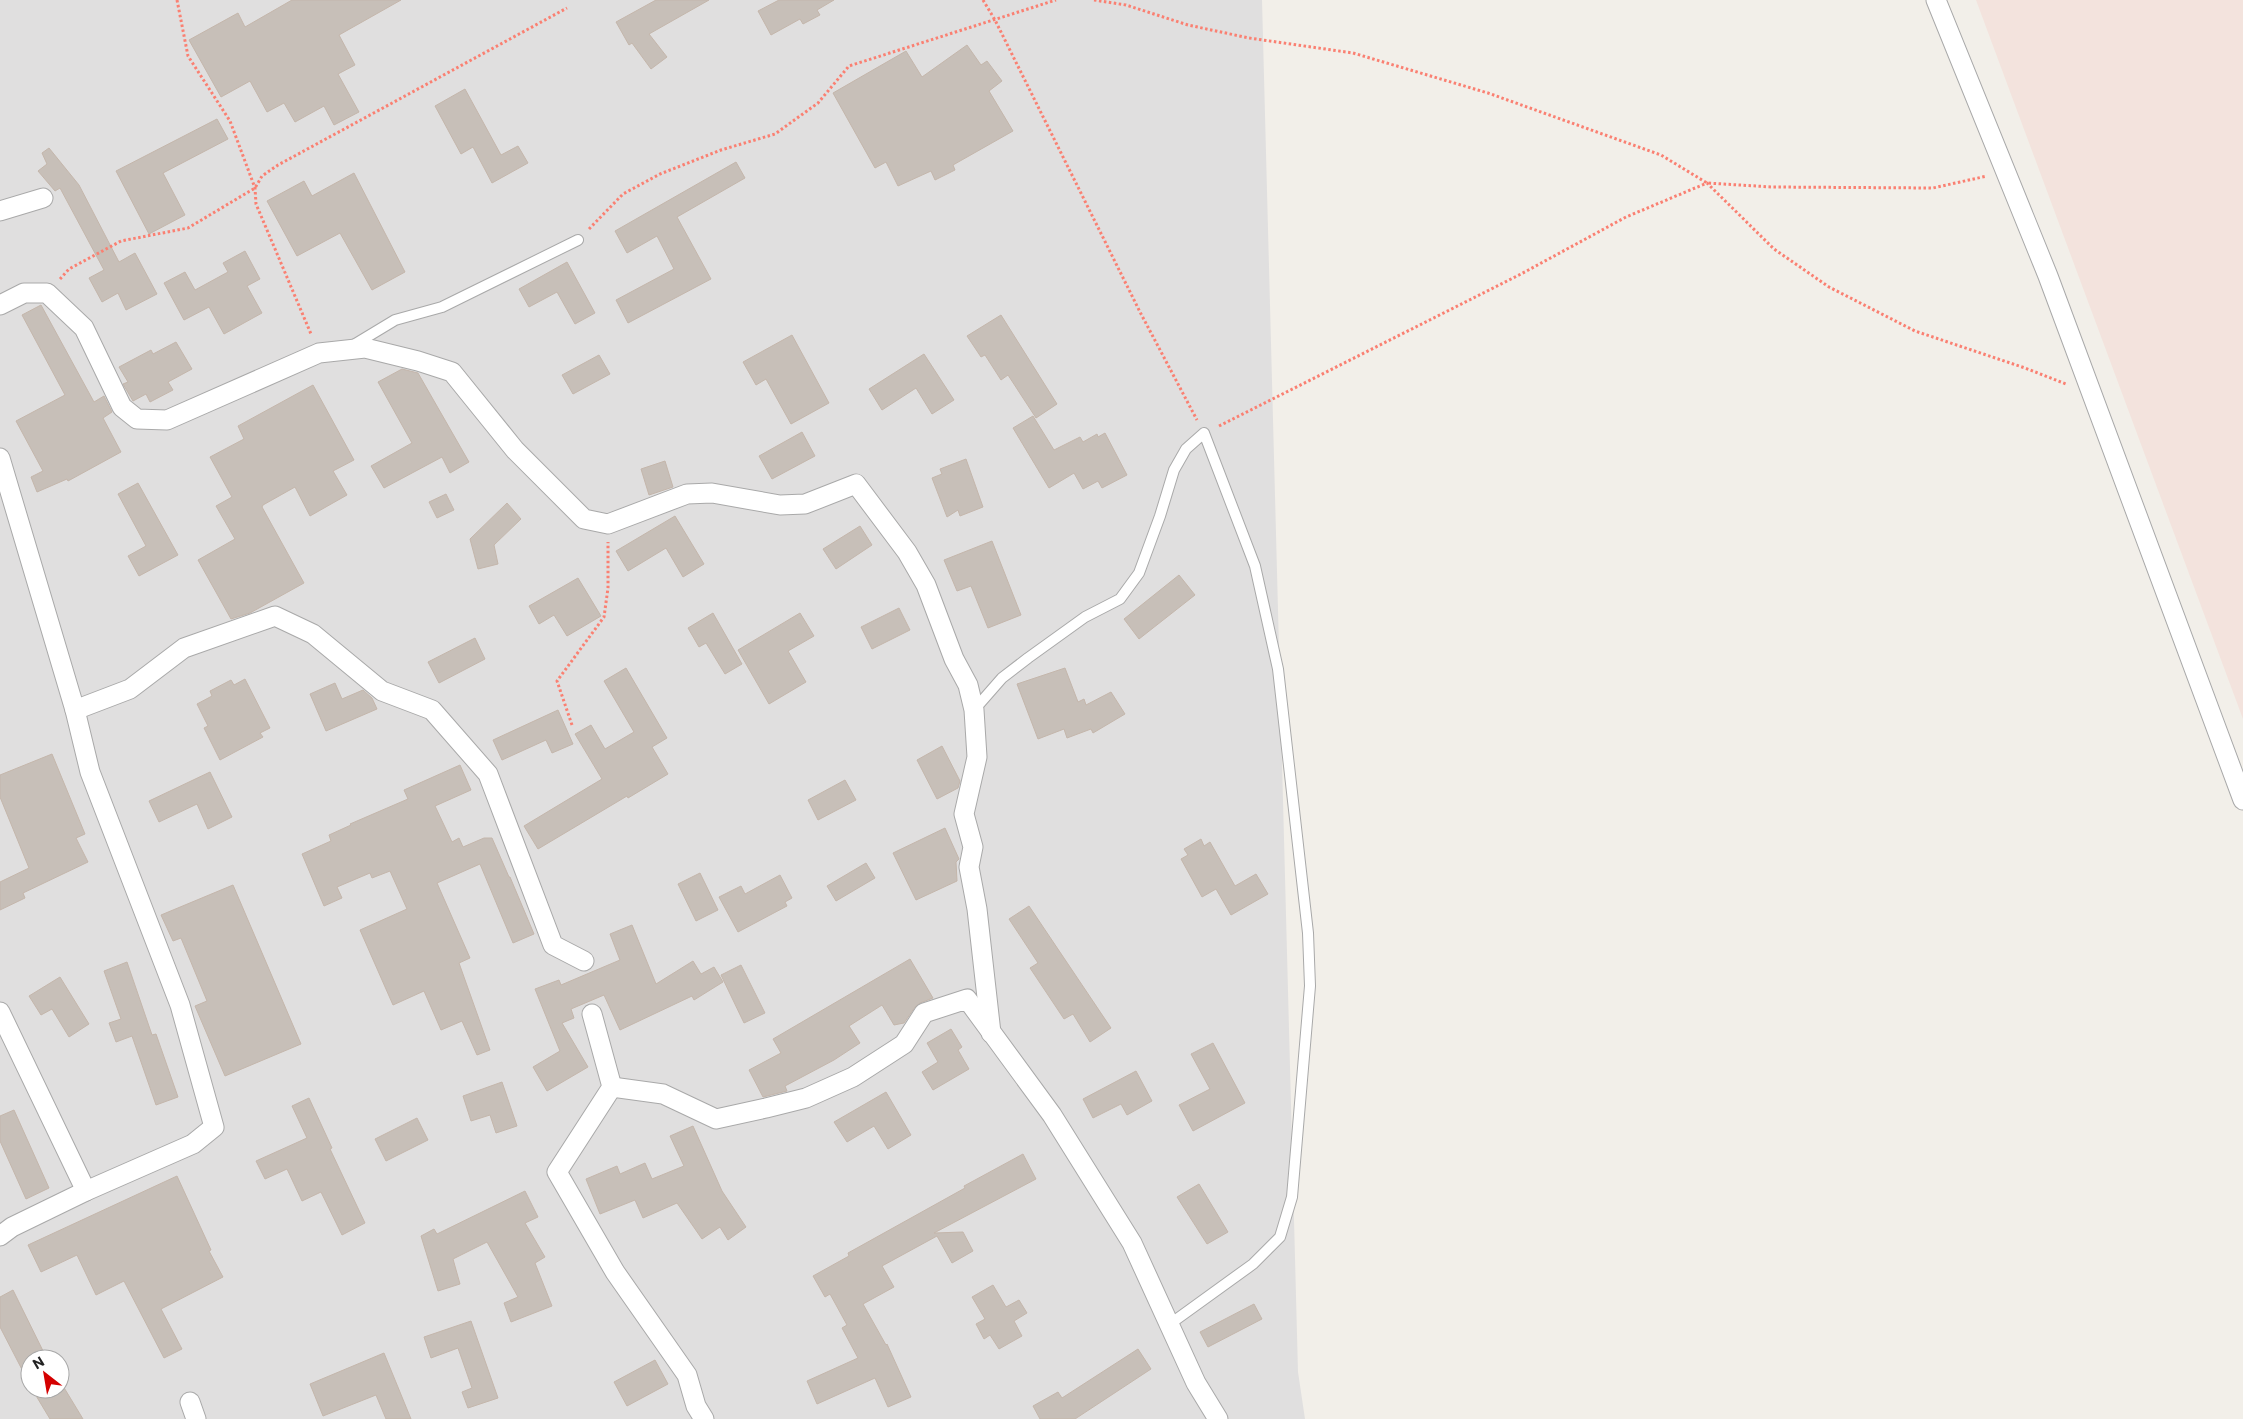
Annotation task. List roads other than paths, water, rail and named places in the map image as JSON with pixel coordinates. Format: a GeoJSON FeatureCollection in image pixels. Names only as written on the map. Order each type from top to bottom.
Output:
{"type":"FeatureCollection","features":[{"type":"Feature","properties":{"kind":"street"},"geometry":{"type":"LineString","coordinates":[[1936,0],[2006,172],[2092,395],[2243,800]]}},
{"type":"Feature","properties":{"kind":"street"},"geometry":{"type":"LineString","coordinates":[[0,210],[43,198]]}},
{"type":"Feature","properties":{"kind":"street"},"geometry":{"type":"LineString","coordinates":[[0,305],[24,293],[47,293],[84,328],[122,407],[138,419],[168,420],[319,353],[365,348],[418,360],[452,372],[515,450],[584,518],[608,524],[687,494],[712,493],[780,505],[805,504],[856,484],[907,552],[926,585],[954,659],[968,685],[974,710],[977,757],[964,814],[973,847],[969,868],[977,909],[991,1033]]}},
{"type":"Feature","properties":{"kind":"street"},"geometry":{"type":"LineString","coordinates":[[0,458],[75,710],[90,772],[180,1005],[214,1127],[193,1144],[86,1191],[12,1227],[0,1236]]}},
{"type":"Feature","properties":{"kind":"street"},"geometry":{"type":"LineString","coordinates":[[75,710],[130,689],[184,648],[274,616],[313,634],[382,691],[432,710],[488,774],[553,946],[584,961]]}},
{"type":"Feature","properties":{"kind":"street"},"geometry":{"type":"LineString","coordinates":[[612,1087],[663,1094],[716,1119],[806,1098],[853,1077],[904,1044],[924,1013],[967,998],[1052,1115],[1132,1244],[1196,1383],[1218,1419]]}},
{"type":"Feature","properties":{"kind":"street"},"geometry":{"type":"LineString","coordinates":[[0,1012],[86,1191]]}},
{"type":"Feature","properties":{"kind":"street"},"geometry":{"type":"LineString","coordinates":[[592,1014],[612,1087],[557,1172],[615,1272],[687,1375],[696,1406],[704,1419]]}},
{"type":"Feature","properties":{"kind":"lane"},"geometry":{"type":"LineString","coordinates":[[347,349],[395,320],[442,307],[578,240]]}},
{"type":"Feature","properties":{"kind":"lane"},"geometry":{"type":"LineString","coordinates":[[974,710],[1002,678],[1028,658],[1085,617],[1120,599],[1139,573],[1160,516],[1174,470],[1186,449],[1204,433],[1255,566],[1278,669],[1308,933],[1310,986],[1292,1197],[1280,1236],[1253,1264],[1170,1324]]}}]}
